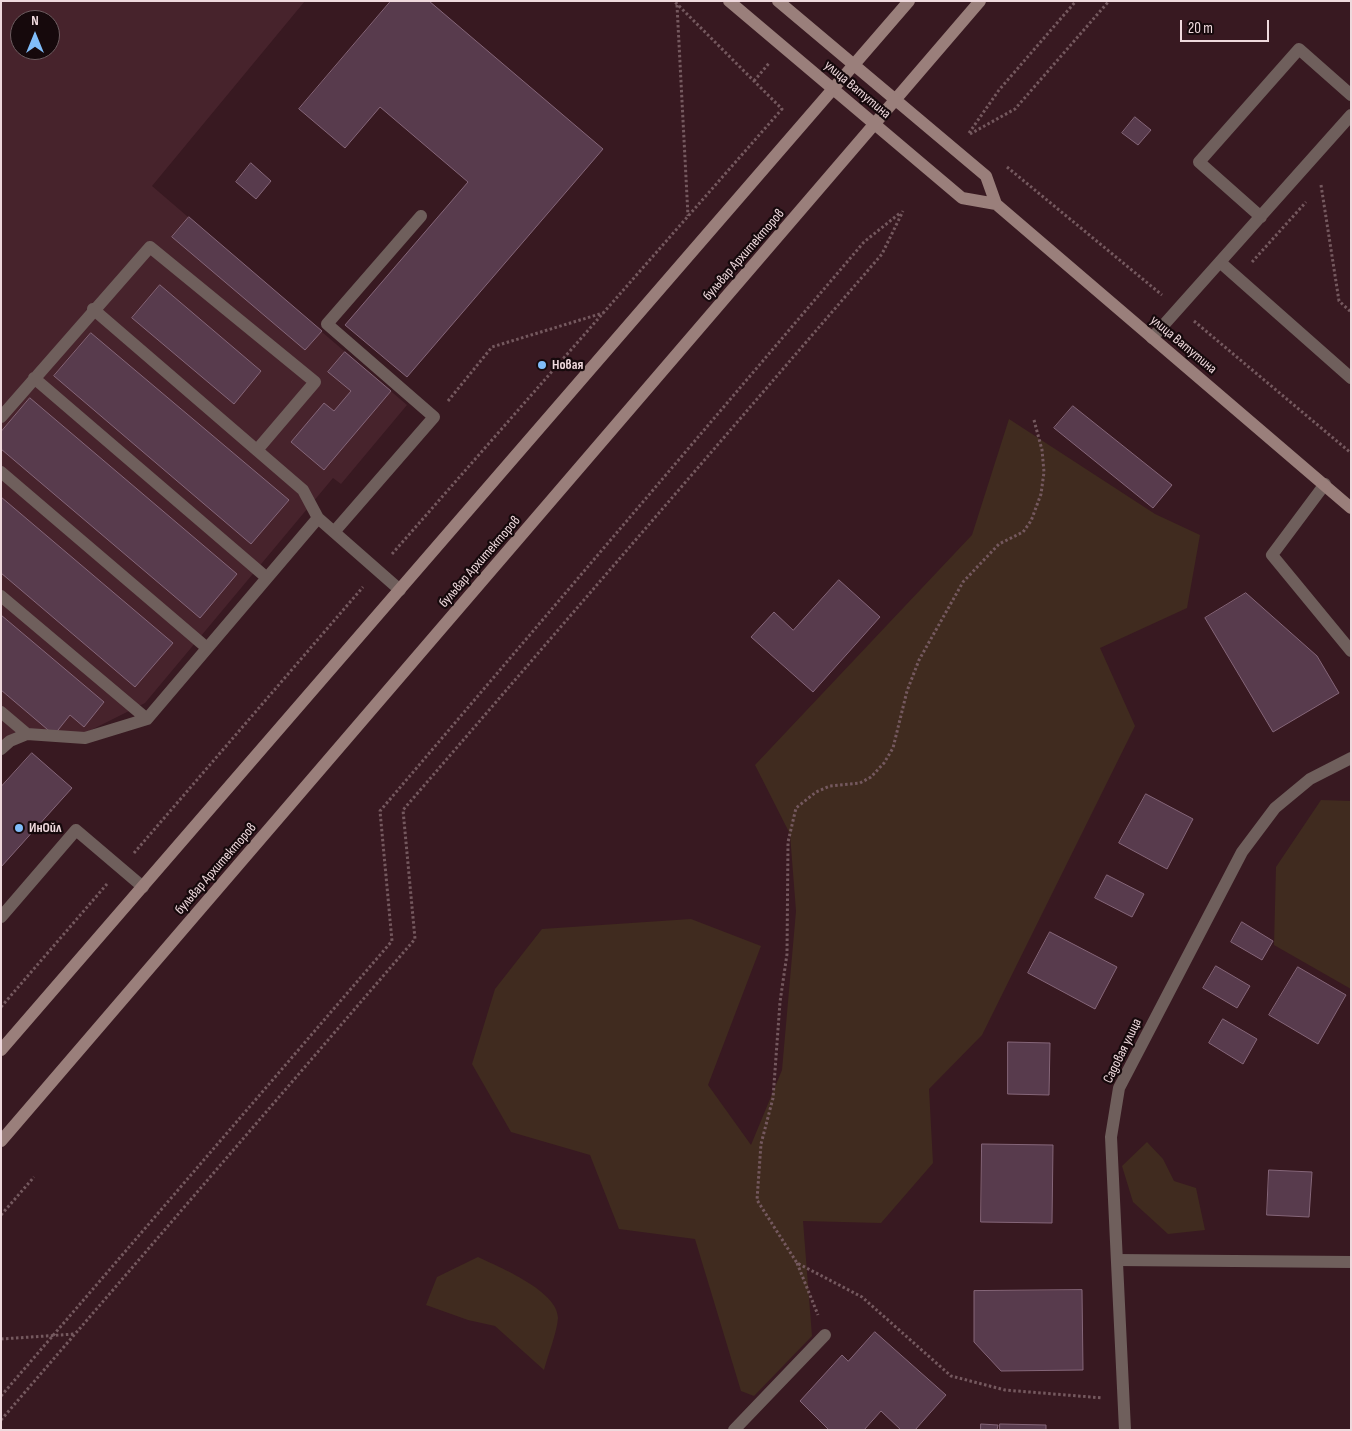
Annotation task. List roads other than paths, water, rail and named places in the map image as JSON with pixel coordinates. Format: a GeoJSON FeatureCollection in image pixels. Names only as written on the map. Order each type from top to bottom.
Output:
{"type":"FeatureCollection","features":[{"type":"Feature","properties":{"kind":"main road","name":"улица Ватутина"},"geometry":{"type":"LineString","coordinates":[[729,1],[962,198],[996,204]]}},
{"type":"Feature","properties":{"kind":"main road","name":"улица Ватутина"},"geometry":{"type":"LineString","coordinates":[[778,1],[986,176],[996,204],[1351,508]]}},
{"type":"Feature","properties":{"kind":"main road"},"geometry":{"type":"LineString","coordinates":[[1,1050],[909,1]]}},
{"type":"Feature","properties":{"kind":"main road","name":"бульвар Архитекторов"},"geometry":{"type":"LineString","coordinates":[[1,1141],[980,1]]}},
{"type":"Feature","properties":{"kind":"street"},"geometry":{"type":"LineString","coordinates":[[1261,217],[1199,162],[1299,49],[1351,95]]}},
{"type":"Feature","properties":{"kind":"street"},"geometry":{"type":"LineString","coordinates":[[1152,338],[1351,115]]}},
{"type":"Feature","properties":{"kind":"street"},"geometry":{"type":"LineString","coordinates":[[334,532],[434,417],[327,324],[421,216]]}},
{"type":"Feature","properties":{"kind":"street"},"geometry":{"type":"LineString","coordinates":[[1,417],[93,309],[150,247],[315,382],[256,450]]}},
{"type":"Feature","properties":{"kind":"street"},"geometry":{"type":"LineString","coordinates":[[1221,262],[1351,378]]}},
{"type":"Feature","properties":{"kind":"street"},"geometry":{"type":"LineString","coordinates":[[93,309],[303,490],[318,518],[400,590]]}},
{"type":"Feature","properties":{"kind":"street"},"geometry":{"type":"LineString","coordinates":[[34,378],[267,578]]}},
{"type":"Feature","properties":{"kind":"street"},"geometry":{"type":"LineString","coordinates":[[1,472],[207,648]]}},
{"type":"Feature","properties":{"kind":"street"},"geometry":{"type":"LineString","coordinates":[[1325,484],[1272,555],[1351,651]]}},
{"type":"Feature","properties":{"kind":"street"},"geometry":{"type":"LineString","coordinates":[[1,749],[10,741],[27,734],[85,738],[146,719],[318,518]]}},
{"type":"Feature","properties":{"kind":"street"},"geometry":{"type":"LineString","coordinates":[[1,596],[146,719]]}},
{"type":"Feature","properties":{"kind":"street"},"geometry":{"type":"LineString","coordinates":[[1,712],[27,734]]}},
{"type":"Feature","properties":{"kind":"street","name":"Садовая улица"},"geometry":{"type":"LineString","coordinates":[[1125,1430],[1111,1137],[1119,1088],[1242,852],[1275,808],[1310,779],[1351,758]]}},
{"type":"Feature","properties":{"kind":"street"},"geometry":{"type":"LineString","coordinates":[[1,917],[76,830],[143,887]]}},
{"type":"Feature","properties":{"kind":"street"},"geometry":{"type":"LineString","coordinates":[[1117,1260],[1351,1262]]}},
{"type":"Feature","properties":{"kind":"street"},"geometry":{"type":"LineString","coordinates":[[734,1430],[825,1335]]}},
{"type":"Feature","properties":{"kind":"place","name":"Новая"},"geometry":{"type":"Point","coordinates":[542,365]}},
{"type":"Feature","properties":{"kind":"place","name":"ИнОйл"},"geometry":{"type":"Point","coordinates":[19,828]}}]}
